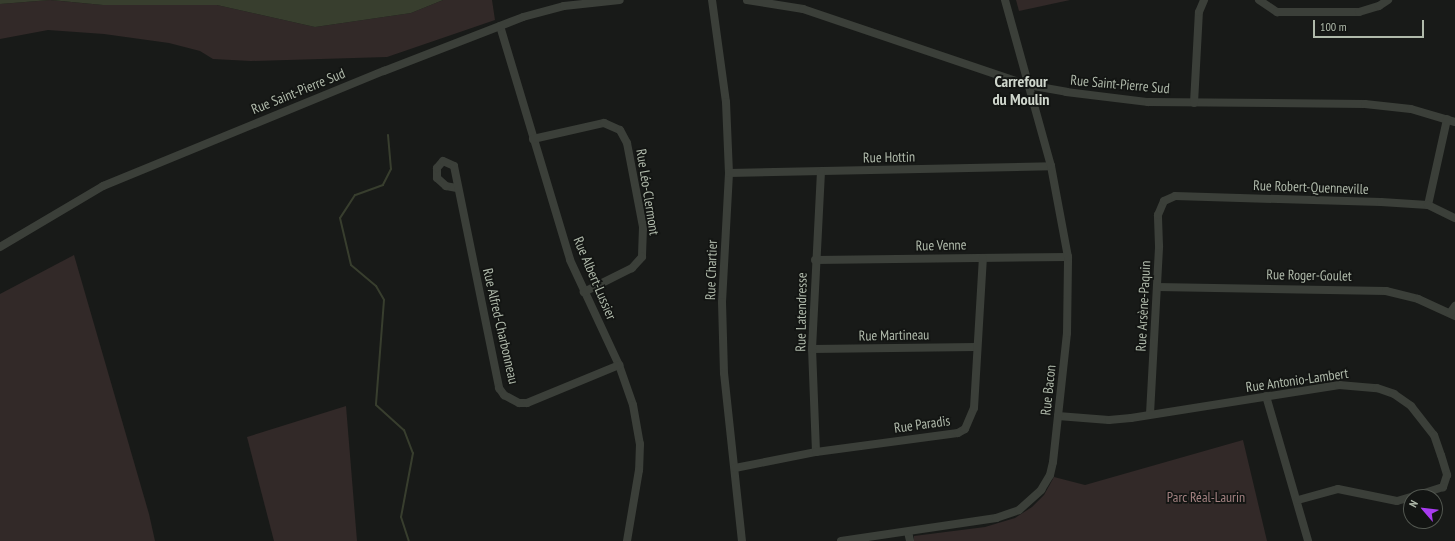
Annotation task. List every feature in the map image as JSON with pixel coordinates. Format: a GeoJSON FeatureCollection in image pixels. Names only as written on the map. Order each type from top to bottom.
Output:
{"type":"FeatureCollection","features":[{"type":"Feature","properties":{"kind":"street","name":"Rue Saint-Pierre Sud"},"geometry":{"type":"LineString","coordinates":[[0,247],[103,186],[149,165],[500,26],[563,3],[620,0]]}},
{"type":"Feature","properties":{"kind":"street","name":"Rue Chartier"},"geometry":{"type":"LineString","coordinates":[[712,0],[726,102],[729,173],[722,302],[724,365],[742,541]]}},
{"type":"Feature","properties":{"kind":"street","name":"Rue Saint-Pierre Sud"},"geometry":{"type":"LineString","coordinates":[[749,0],[817,14],[1028,85],[1112,99],[1194,103],[1366,104],[1411,109],[1455,122]]}},
{"type":"Feature","properties":{"kind":"street","name":"Rue Bacon"},"geometry":{"type":"LineString","coordinates":[[841,541],[996,518],[1019,510],[1041,490],[1050,475],[1067,333],[1068,257],[1051,166],[1005,0]]}},
{"type":"Feature","properties":{"kind":"street"},"geometry":{"type":"LineString","coordinates":[[1194,103],[1199,12],[1204,0]]}},
{"type":"Feature","properties":{"kind":"street"},"geometry":{"type":"LineString","coordinates":[[1259,0],[1277,12],[1359,12],[1388,0]]}},
{"type":"Feature","properties":{"kind":"street","name":"Rue Albert-Lussier"},"geometry":{"type":"LineString","coordinates":[[500,26],[570,260],[619,365],[633,405],[640,444],[637,490],[627,541]]}},
{"type":"Feature","properties":{"kind":"street"},"geometry":{"type":"LineString","coordinates":[[1428,205],[1447,119]]}},
{"type":"Feature","properties":{"kind":"street","name":"Rue Léo-Clermont"},"geometry":{"type":"LineString","coordinates":[[533,139],[604,123],[620,130],[627,143],[643,227],[642,257],[632,268],[584,292]]}},
{"type":"Feature","properties":{"kind":"street","name":"Rue Hottin"},"geometry":{"type":"LineString","coordinates":[[729,173],[1051,166]]}},
{"type":"Feature","properties":{"kind":"street","name":"Rue Latendresse"},"geometry":{"type":"LineString","coordinates":[[816,452],[812,349],[815,260],[821,172]]}},
{"type":"Feature","properties":{"kind":"street","name":"Rue Alfred-Charbonneau"},"geometry":{"type":"LineString","coordinates":[[457,188],[499,388],[504,395],[520,403],[527,403],[619,365]]}},
{"type":"Feature","properties":{"kind":"street","name":"Rue Robert-Quenneville"},"geometry":{"type":"LineString","coordinates":[[1164,201],[1175,196],[1381,202],[1428,205],[1455,218]]}},
{"type":"Feature","properties":{"kind":"street","name":"Rue Arsène-Paquin"},"geometry":{"type":"LineString","coordinates":[[1150,414],[1157,287],[1158,215],[1164,201]]}},
{"type":"Feature","properties":{"kind":"street","name":"Rue Venne"},"geometry":{"type":"LineString","coordinates":[[815,260],[1068,257]]}},
{"type":"Feature","properties":{"kind":"street","name":"Rue Paradis"},"geometry":{"type":"LineString","coordinates":[[735,468],[816,452],[948,434],[965,429],[974,408],[976,347],[984,258]]}},
{"type":"Feature","properties":{"kind":"street","name":"Rue Roger-Goulet"},"geometry":{"type":"LineString","coordinates":[[1157,287],[1370,289],[1404,294],[1454,312]]}},
{"type":"Feature","properties":{"kind":"street","name":"Rue Martineau"},"geometry":{"type":"LineString","coordinates":[[812,349],[976,347]]}},
{"type":"Feature","properties":{"kind":"street","name":"Rue Antonio-Lambert"},"geometry":{"type":"LineString","coordinates":[[1058,416],[1109,420],[1339,385],[1358,385],[1394,394],[1411,406],[1434,435],[1446,475],[1443,487],[1437,489]]}},
{"type":"Feature","properties":{"kind":"street"},"geometry":{"type":"LineString","coordinates":[[1266,396],[1298,500],[1308,541]]}},
{"type":"Feature","properties":{"kind":"street","name":"Rue Antonio-Lambert"},"geometry":{"type":"LineString","coordinates":[[1298,500],[1338,489],[1397,501],[1403,499]]}},
{"type":"Feature","properties":{"kind":"street"},"geometry":{"type":"LineString","coordinates":[[908,532],[910,541]]}},
{"type":"Feature","properties":{"kind":"green space"},"geometry":{"type":"Polygon","coordinates":[[[50,0],[103,5],[217,5],[315,27],[411,13],[443,0],[492,0],[495,20],[387,57],[251,61],[213,59],[200,51],[169,43],[104,34],[48,30],[0,39],[0,4],[50,0]]]}},
{"type":"Feature","properties":{"kind":"green space"},"geometry":{"type":"Polygon","coordinates":[[[1016,0],[1070,0],[1019,11],[1016,0]]]}},
{"type":"Feature","properties":{"kind":"green space"},"geometry":{"type":"Polygon","coordinates":[[[74,255],[149,514],[155,541],[0,541],[0,294],[74,255]]]}},
{"type":"Feature","properties":{"kind":"green space"},"geometry":{"type":"Polygon","coordinates":[[[346,406],[357,541],[274,541],[247,437],[346,406]]]}},
{"type":"Feature","properties":{"kind":"green space","name":"Parc Réal-Laurin"},"geometry":{"type":"Polygon","coordinates":[[[1243,440],[1267,541],[914,541],[914,536],[985,527],[1015,518],[1032,507],[1044,495],[1054,477],[1085,485],[1243,440]]]}},
{"type":"Feature","properties":{"kind":"shaded area"},"geometry":{"type":"Polygon","coordinates":[[[0,0],[50,0],[0,4],[0,0]]]}},
{"type":"Feature","properties":{"kind":"shaded area"},"geometry":{"type":"Polygon","coordinates":[[[51,0],[443,0],[411,13],[315,27],[217,5],[103,5],[51,0]]]}},
{"type":"Feature","properties":{"kind":"waterway"},"geometry":{"type":"LineString","coordinates":[[388,135],[391,169],[383,185],[355,195],[340,218],[351,265],[376,286],[384,300],[376,405],[404,430],[413,453],[401,517],[409,541]]}},
{"type":"Feature","properties":{"kind":"district","name":"Carrefour du Moulin"},"geometry":{"type":"Point","coordinates":[1021,90]}}]}
